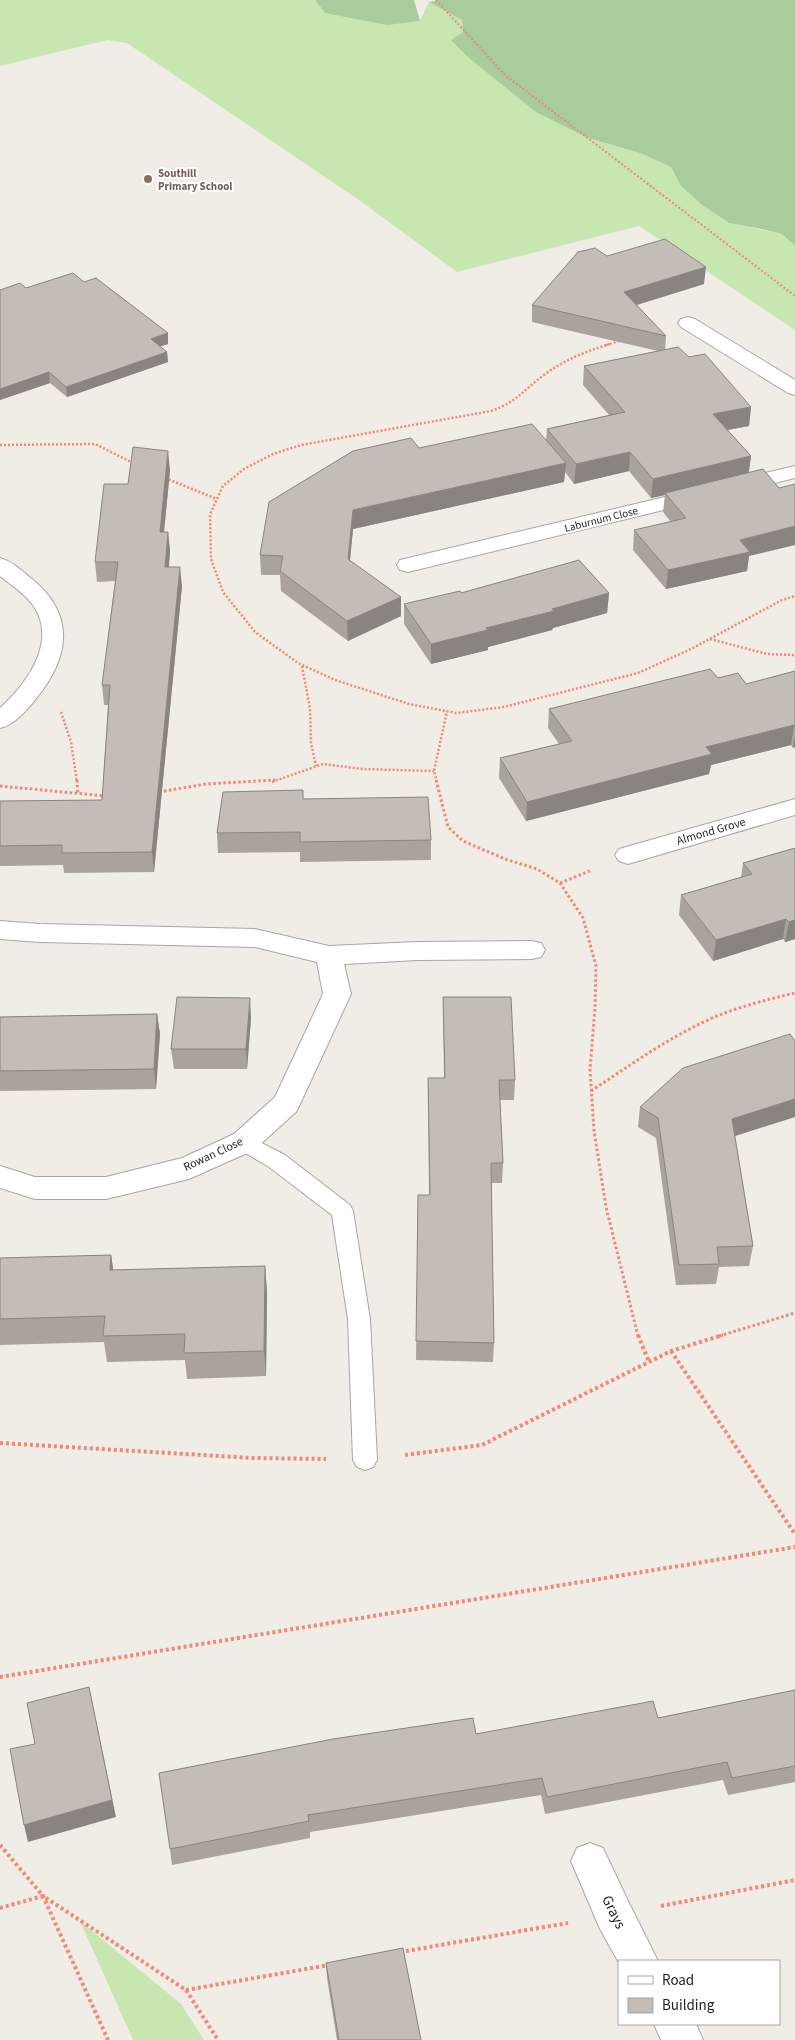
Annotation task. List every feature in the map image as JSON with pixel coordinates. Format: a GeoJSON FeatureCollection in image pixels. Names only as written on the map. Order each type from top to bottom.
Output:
{"type":"FeatureCollection","features":[{"type":"Feature","properties":{"kind":"street"},"geometry":{"type":"LineString","coordinates":[[688,323],[795,389]]}},
{"type":"Feature","properties":{"kind":"street","name":"Laburnum Close"},"geometry":{"type":"LineString","coordinates":[[408,565],[795,472]]}},
{"type":"Feature","properties":{"kind":"street"},"geometry":{"type":"LineString","coordinates":[[0,565],[34,594],[47,609],[53,632],[49,662],[39,681],[29,694],[0,721]]}},
{"type":"Feature","properties":{"kind":"street","name":"Almond Grove"},"geometry":{"type":"LineString","coordinates":[[628,855],[795,806]]}},
{"type":"Feature","properties":{"kind":"street"},"geometry":{"type":"LineString","coordinates":[[0,930],[40,933],[255,938],[329,955],[417,951],[532,950]]}},
{"type":"Feature","properties":{"kind":"street","name":"Rowan Close"},"geometry":{"type":"LineString","coordinates":[[0,1177],[35,1188],[106,1188],[189,1168],[244,1142],[286,1104],[337,994],[329,955]]}},
{"type":"Feature","properties":{"kind":"street","name":"Grays"},"geometry":{"type":"LineString","coordinates":[[590,1861],[614,1915],[638,1960]]}},
{"type":"Feature","properties":{"kind":"street"},"geometry":{"type":"LineString","coordinates":[[674,2025],[682,2040]]}},
{"type":"Feature","properties":{"kind":"lane"},"geometry":{"type":"LineString","coordinates":[[244,1142],[277,1161],[342,1211],[359,1319],[365,1460]]}},
{"type":"Feature","properties":{"kind":"path"},"geometry":{"type":"LineString","coordinates":[[436,0],[505,75],[795,296]]}},
{"type":"Feature","properties":{"kind":"path"},"geometry":{"type":"LineString","coordinates":[[0,444],[95,444],[143,467]]}},
{"type":"Feature","properties":{"kind":"path"},"geometry":{"type":"LineString","coordinates":[[160,475],[217,499]]}},
{"type":"Feature","properties":{"kind":"path"},"geometry":{"type":"LineString","coordinates":[[709,638],[767,654],[795,655]]}},
{"type":"Feature","properties":{"kind":"path"},"geometry":{"type":"LineString","coordinates":[[302,665],[310,709],[312,743],[316,766]]}},
{"type":"Feature","properties":{"kind":"path"},"geometry":{"type":"LineString","coordinates":[[39,681],[58,702],[70,734],[77,764],[78,794]]}},
{"type":"Feature","properties":{"kind":"path"},"geometry":{"type":"LineString","coordinates":[[447,711],[434,771],[448,827],[463,841],[505,859],[537,869],[564,885],[583,918],[596,966],[595,1009],[590,1069],[594,1131],[606,1207],[638,1336],[650,1362]]}},
{"type":"Feature","properties":{"kind":"path"},"geometry":{"type":"LineString","coordinates":[[152,793],[206,784],[271,782],[324,764],[362,769],[434,771]]}},
{"type":"Feature","properties":{"kind":"path"},"geometry":{"type":"LineString","coordinates":[[0,786],[108,796]]}},
{"type":"Feature","properties":{"kind":"path"},"geometry":{"type":"LineString","coordinates":[[591,1090],[708,1020],[756,1002],[795,993]]}},
{"type":"Feature","properties":{"kind":"path"},"geometry":{"type":"LineString","coordinates":[[671,1352],[795,1534]]}},
{"type":"Feature","properties":{"kind":"path"},"geometry":{"type":"LineString","coordinates":[[0,1677],[795,1547]]}},
{"type":"Feature","properties":{"kind":"path"},"geometry":{"type":"LineString","coordinates":[[0,1845],[42,1896],[108,2040]]}},
{"type":"Feature","properties":{"kind":"path"},"geometry":{"type":"LineString","coordinates":[[390,1954],[614,1915],[795,1880]]}},
{"type":"Feature","properties":{"kind":"path"},"geometry":{"type":"LineString","coordinates":[[0,1908],[42,1896],[186,1990],[218,2040]]}},
{"type":"Feature","properties":{"kind":"path"},"geometry":{"type":"LineString","coordinates":[[186,1990],[332,1964]]}},
{"type":"Feature","properties":{"kind":"green space"},"geometry":{"type":"Polygon","coordinates":[[[0,0],[315,0],[325,13],[420,21],[429,2],[462,20],[463,32],[452,40],[588,138],[640,153],[671,167],[681,186],[702,205],[729,223],[782,234],[795,246],[795,330],[639,226],[457,272],[359,200],[127,43],[107,40],[0,66],[0,0]]]}},
{"type":"Feature","properties":{"kind":"green space"},"geometry":{"type":"Polygon","coordinates":[[[315,0],[414,0],[420,21],[387,25],[325,13],[315,0]]]}},
{"type":"Feature","properties":{"kind":"green space"},"geometry":{"type":"Polygon","coordinates":[[[440,0],[795,0],[795,246],[782,234],[729,223],[702,205],[681,186],[671,167],[640,153],[588,138],[536,112],[469,58],[451,40],[463,32],[462,20],[429,2],[440,0]]]}},
{"type":"Feature","properties":{"kind":"green space"},"geometry":{"type":"Polygon","coordinates":[[[80,1921],[181,2004],[204,2040],[133,2040],[80,1921]]]}},
{"type":"Feature","properties":{"kind":"building"},"geometry":{"type":"Polygon","coordinates":[[[665,239],[706,267],[624,292],[666,336],[532,305],[578,252],[595,248],[607,256],[665,239]]]}},
{"type":"Feature","properties":{"kind":"building"},"geometry":{"type":"Polygon","coordinates":[[[73,273],[84,282],[96,278],[168,333],[151,339],[167,352],[66,387],[49,372],[0,389],[0,290],[20,283],[26,288],[73,273]]]}},
{"type":"Feature","properties":{"kind":"building"},"geometry":{"type":"Polygon","coordinates":[[[678,347],[689,357],[705,354],[751,407],[713,414],[751,456],[653,479],[630,452],[576,464],[547,429],[625,412],[584,366],[678,347]]]}},
{"type":"Feature","properties":{"kind":"building"},"geometry":{"type":"Polygon","coordinates":[[[532,424],[566,463],[353,510],[348,559],[401,597],[347,621],[280,571],[283,556],[260,555],[269,502],[353,451],[411,438],[419,448],[532,424]]]}},
{"type":"Feature","properties":{"kind":"building"},"geometry":{"type":"Polygon","coordinates":[[[133,447],[168,451],[160,532],[168,532],[165,567],[180,567],[152,852],[62,853],[62,845],[0,846],[0,801],[102,800],[110,685],[102,685],[118,562],[95,562],[104,484],[128,484],[133,447]]]}},
{"type":"Feature","properties":{"kind":"building"},"geometry":{"type":"Polygon","coordinates":[[[763,469],[779,488],[795,484],[795,526],[740,540],[750,552],[668,570],[634,530],[686,518],[665,493],[763,469]]]}},
{"type":"Feature","properties":{"kind":"building"},"geometry":{"type":"Polygon","coordinates":[[[579,560],[609,593],[552,609],[554,611],[486,628],[488,630],[431,644],[404,604],[460,591],[461,593],[579,560]]]}},
{"type":"Feature","properties":{"kind":"building"},"geometry":{"type":"Polygon","coordinates":[[[710,669],[718,678],[738,673],[746,684],[795,671],[795,726],[706,747],[712,754],[527,802],[500,758],[572,741],[549,709],[710,669]]]}},
{"type":"Feature","properties":{"kind":"building"},"geometry":{"type":"Polygon","coordinates":[[[303,790],[303,799],[428,797],[431,840],[300,842],[300,832],[217,833],[223,792],[303,790]]]}},
{"type":"Feature","properties":{"kind":"building"},"geometry":{"type":"Polygon","coordinates":[[[795,848],[795,920],[789,922],[786,919],[716,940],[681,895],[752,874],[743,863],[795,848]]]}},
{"type":"Feature","properties":{"kind":"building"},"geometry":{"type":"Polygon","coordinates":[[[177,997],[250,998],[246,1049],[171,1049],[177,997]]]}},
{"type":"Feature","properties":{"kind":"building"},"geometry":{"type":"Polygon","coordinates":[[[443,997],[511,997],[515,1080],[499,1080],[503,1163],[491,1163],[494,1343],[416,1341],[418,1195],[430,1195],[428,1078],[445,1078],[443,997]]]}},
{"type":"Feature","properties":{"kind":"building"},"geometry":{"type":"Polygon","coordinates":[[[157,1014],[154,1069],[0,1071],[0,1017],[157,1014]]]}},
{"type":"Feature","properties":{"kind":"building"},"geometry":{"type":"Polygon","coordinates":[[[790,1034],[795,1041],[795,1099],[732,1119],[753,1246],[717,1247],[719,1264],[679,1265],[658,1118],[640,1107],[683,1068],[790,1034]]]}},
{"type":"Feature","properties":{"kind":"building"},"geometry":{"type":"Polygon","coordinates":[[[111,1255],[110,1270],[265,1266],[264,1351],[184,1353],[185,1334],[103,1336],[105,1316],[0,1319],[0,1258],[111,1255]]]}},
{"type":"Feature","properties":{"kind":"building"},"geometry":{"type":"Polygon","coordinates":[[[89,1687],[112,1800],[24,1825],[10,1749],[35,1744],[27,1703],[89,1687]]]}},
{"type":"Feature","properties":{"kind":"building"},"geometry":{"type":"Polygon","coordinates":[[[795,1690],[795,1766],[732,1778],[727,1762],[547,1797],[542,1778],[308,1815],[309,1821],[170,1849],[159,1773],[333,1739],[473,1718],[476,1734],[653,1701],[658,1718],[795,1690]]]}},
{"type":"Feature","properties":{"kind":"building"},"geometry":{"type":"Polygon","coordinates":[[[403,1948],[421,2040],[339,2040],[326,1963],[403,1948]]]}},
{"type":"Feature","properties":{"kind":"place","name":"Southill Primary School"},"geometry":{"type":"Point","coordinates":[148,179]}}]}
